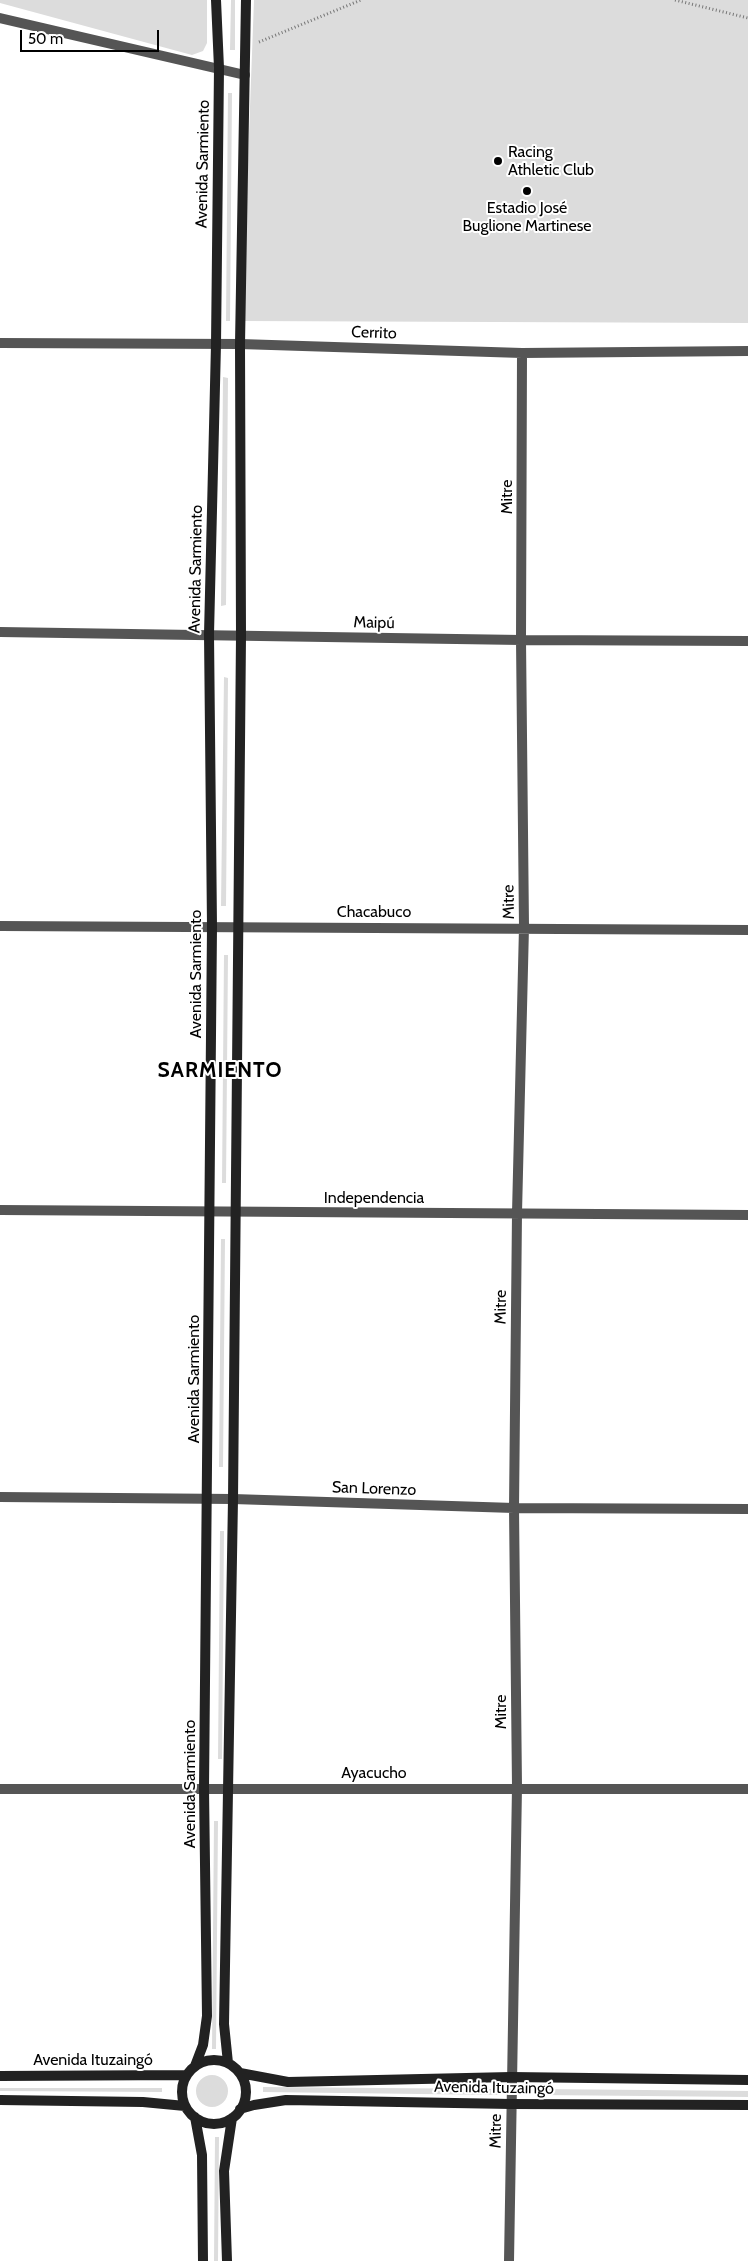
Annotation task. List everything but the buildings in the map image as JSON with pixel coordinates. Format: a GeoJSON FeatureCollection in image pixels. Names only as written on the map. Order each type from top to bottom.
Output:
{"type":"FeatureCollection","features":[{"type":"Feature","properties":{"kind":"main road","name":"Avenida Sarmiento"},"geometry":{"type":"LineString","coordinates":[[195,2066],[203,2045],[208,2016],[204,1788],[212,927],[209,634],[216,344],[219,68],[216,0]]}},
{"type":"Feature","properties":{"kind":"main road"},"geometry":{"type":"LineString","coordinates":[[228,2063],[224,2024],[233,1499],[241,636],[240,344],[246,0]]}},
{"type":"Feature","properties":{"kind":"main road"},"geometry":{"type":"LineString","coordinates":[[211,2060],[228,2063],[240,2073],[246,2091],[240,2109],[232,2118],[213,2124],[195,2117],[185,2106],[182,2095],[182,2085],[187,2074],[195,2066],[211,2060]]}},
{"type":"Feature","properties":{"kind":"main road","name":"Avenida Ituzaingó"},"geometry":{"type":"LineString","coordinates":[[240,2073],[288,2082],[510,2078],[748,2080]]}},
{"type":"Feature","properties":{"kind":"main road","name":"Avenida Ituzaingó"},"geometry":{"type":"LineString","coordinates":[[0,2076],[187,2074]]}},
{"type":"Feature","properties":{"kind":"main road"},"geometry":{"type":"LineString","coordinates":[[0,2100],[143,2102],[185,2106]]}},
{"type":"Feature","properties":{"kind":"main road","name":"Avenida Ituzaingó"},"geometry":{"type":"LineString","coordinates":[[240,2109],[286,2100],[511,2104],[748,2105]]}},
{"type":"Feature","properties":{"kind":"main road"},"geometry":{"type":"LineString","coordinates":[[195,2117],[202,2155],[203,2261]]}},
{"type":"Feature","properties":{"kind":"main road"},"geometry":{"type":"LineString","coordinates":[[227,2261],[224,2171],[232,2118]]}},
{"type":"Feature","properties":{"kind":"street"},"geometry":{"type":"LineString","coordinates":[[0,18],[244,75]]}},
{"type":"Feature","properties":{"kind":"street","name":"Cerrito"},"geometry":{"type":"LineString","coordinates":[[0,343],[240,344],[522,352],[748,351]]}},
{"type":"Feature","properties":{"kind":"street","name":"Mitre"},"geometry":{"type":"LineString","coordinates":[[508,2261],[517,1787],[514,1508],[517,1213],[524,927],[522,352]]}},
{"type":"Feature","properties":{"kind":"street","name":"Maipú"},"geometry":{"type":"LineString","coordinates":[[0,632],[522,640],[748,640]]}},
{"type":"Feature","properties":{"kind":"street","name":"Chacabuco"},"geometry":{"type":"LineString","coordinates":[[0,926],[239,928],[524,927],[748,930]]}},
{"type":"Feature","properties":{"kind":"street","name":"Independencia"},"geometry":{"type":"LineString","coordinates":[[0,1210],[748,1216]]}},
{"type":"Feature","properties":{"kind":"street","name":"San Lorenzo"},"geometry":{"type":"LineString","coordinates":[[0,1497],[233,1499],[514,1508],[748,1510]]}},
{"type":"Feature","properties":{"kind":"street","name":"Ayacucho"},"geometry":{"type":"LineString","coordinates":[[0,1789],[517,1787],[748,1789]]}},
{"type":"Feature","properties":{"kind":"path"},"geometry":{"type":"LineString","coordinates":[[245,48],[361,0]]}},
{"type":"Feature","properties":{"kind":"path"},"geometry":{"type":"LineString","coordinates":[[675,0],[748,18]]}},
{"type":"Feature","properties":{"kind":"shaded area"},"geometry":{"type":"Polygon","coordinates":[[[0,0],[207,0],[207,43],[203,51],[192,55],[0,3],[0,0]]]}},
{"type":"Feature","properties":{"kind":"shaded area"},"geometry":{"type":"Polygon","coordinates":[[[231,0],[235,0],[235,50],[230,50],[231,0]]]}},
{"type":"Feature","properties":{"kind":"shaded area","name":"Racing Athletic Club"},"geometry":{"type":"Polygon","coordinates":[[[254,0],[748,0],[748,323],[242,321],[254,0]]]}},
{"type":"Feature","properties":{"kind":"shaded area"},"geometry":{"type":"Polygon","coordinates":[[[228,93],[232,93],[230,321],[226,321],[228,93]]]}},
{"type":"Feature","properties":{"kind":"shaded area"},"geometry":{"type":"Polygon","coordinates":[[[223,377],[228,378],[226,605],[221,606],[223,377]]]}},
{"type":"Feature","properties":{"kind":"shaded area"},"geometry":{"type":"Polygon","coordinates":[[[224,677],[228,678],[226,906],[221,906],[224,677]]]}},
{"type":"Feature","properties":{"kind":"shaded area"},"geometry":{"type":"Polygon","coordinates":[[[224,955],[228,955],[226,1183],[222,1183],[224,955]]]}},
{"type":"Feature","properties":{"kind":"shaded area"},"geometry":{"type":"Polygon","coordinates":[[[221,1239],[225,1239],[223,1467],[219,1467],[221,1239]]]}},
{"type":"Feature","properties":{"kind":"shaded area"},"geometry":{"type":"Polygon","coordinates":[[[220,1531],[224,1531],[222,1759],[218,1759],[220,1531]]]}},
{"type":"Feature","properties":{"kind":"shaded area"},"geometry":{"type":"Polygon","coordinates":[[[214,1821],[218,1821],[216,2049],[212,2049],[214,1821]]]}},
{"type":"Feature","properties":{"kind":"shaded area"},"geometry":{"type":"Polygon","coordinates":[[[212,2075],[218,2076],[223,2080],[227,2085],[227,2097],[223,2102],[218,2106],[212,2107],[206,2106],[201,2102],[197,2097],[196,2091],[197,2085],[201,2080],[206,2076],[212,2075]]]}},
{"type":"Feature","properties":{"kind":"shaded area"},"geometry":{"type":"Polygon","coordinates":[[[263,2087],[500,2089],[500,2095],[263,2092],[263,2087]]]}},
{"type":"Feature","properties":{"kind":"shaded area"},"geometry":{"type":"Polygon","coordinates":[[[0,2088],[162,2088],[162,2092],[0,2091],[0,2088]]]}},
{"type":"Feature","properties":{"kind":"shaded area"},"geometry":{"type":"Polygon","coordinates":[[[541,2089],[748,2091],[748,2097],[541,2095],[541,2089]]]}},
{"type":"Feature","properties":{"kind":"shaded area"},"geometry":{"type":"Polygon","coordinates":[[[215,2137],[219,2137],[218,2261],[214,2261],[215,2137]]]}},
{"type":"Feature","properties":{"kind":"place","name":"Racing Athletic Club"},"geometry":{"type":"Point","coordinates":[498,161]}},
{"type":"Feature","properties":{"kind":"place","name":"Estadio José Buglione Martinese"},"geometry":{"type":"Point","coordinates":[527,191]}},
{"type":"Feature","properties":{"kind":"district","name":"SARMIENTO"},"geometry":{"type":"Point","coordinates":[220,1071]}}]}
